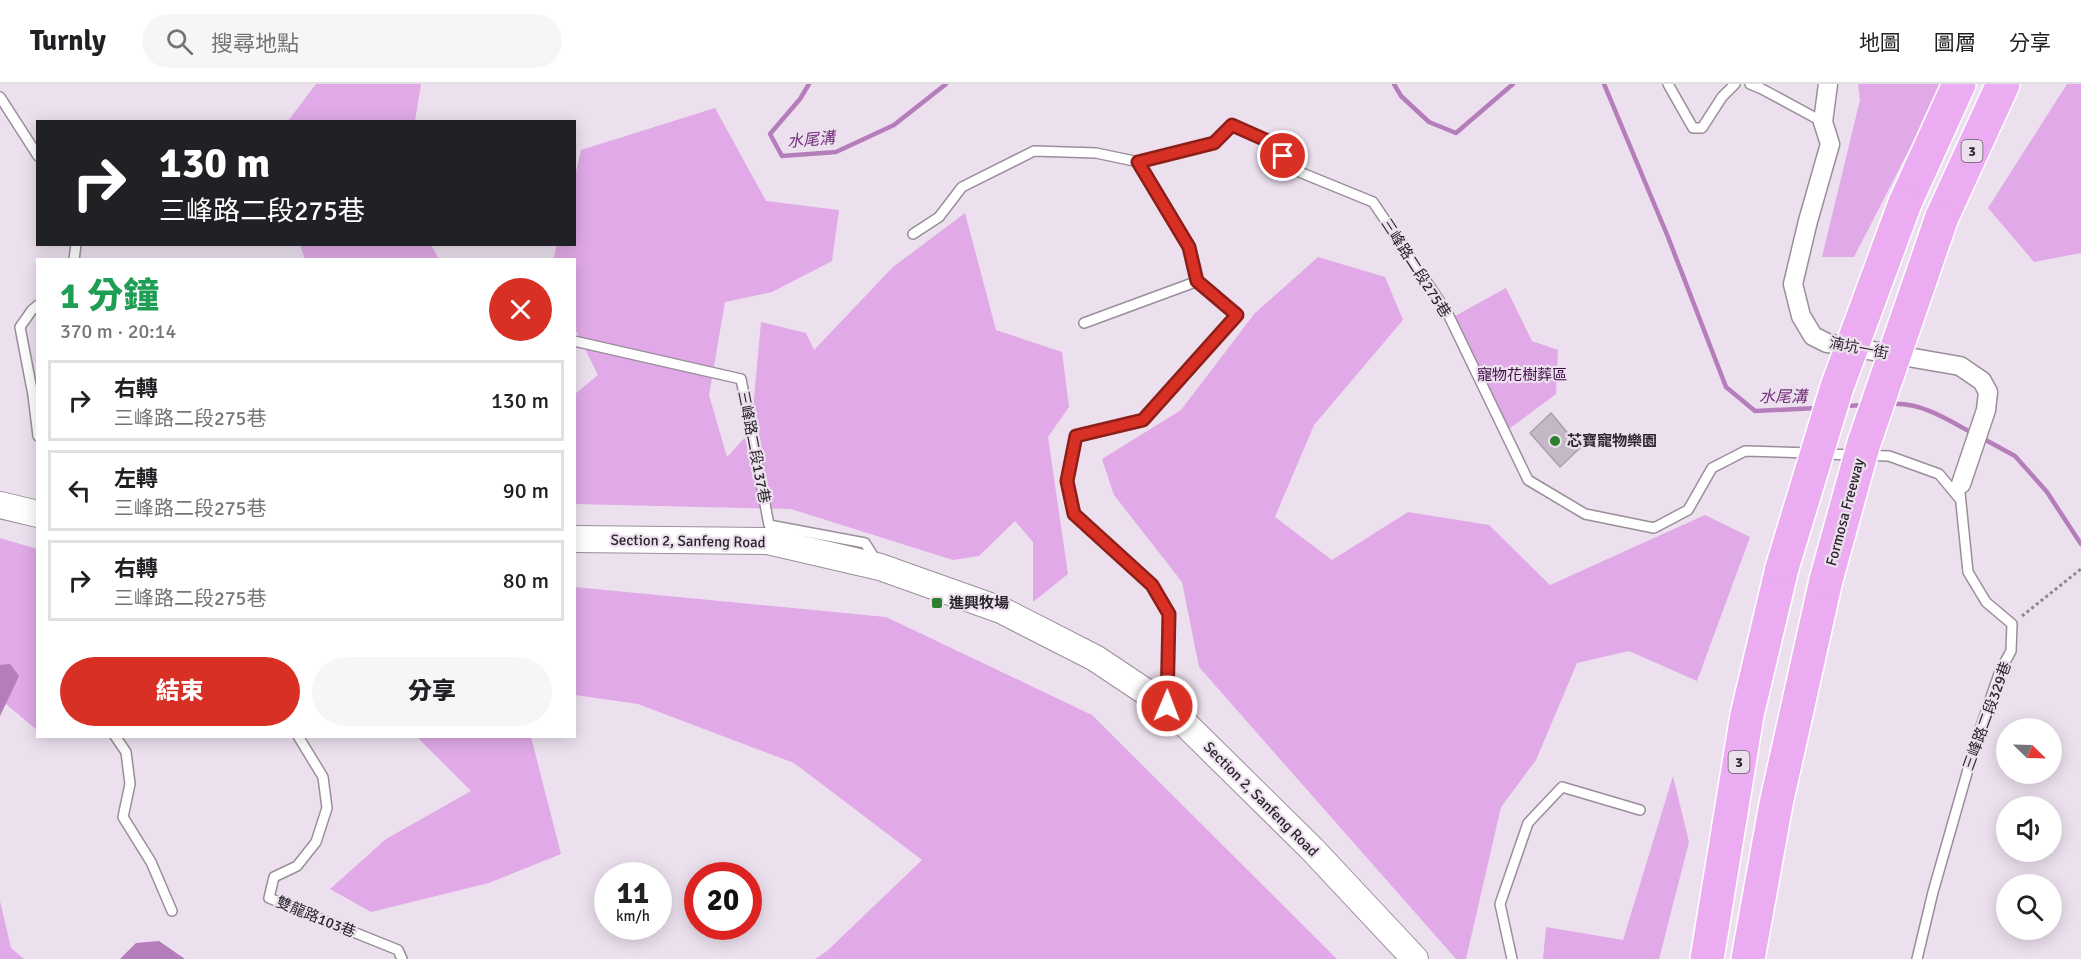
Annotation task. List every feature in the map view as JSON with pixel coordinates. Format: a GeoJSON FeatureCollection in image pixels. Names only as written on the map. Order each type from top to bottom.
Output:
{"type":"FeatureCollection","features":[{"type":"Feature","properties":{"kind":"highway","name":"3"},"geometry":{"type":"LineString","coordinates":[[1707,959],[1747,715],[1782,568],[1837,387],[1905,203],[1959,84]]}},
{"type":"Feature","properties":{"kind":"highway","name":"Formosa Freeway"},"geometry":{"type":"LineString","coordinates":[[1748,959],[1776,804],[1826,580],[1864,443],[1942,217],[2002,84]]}},
{"type":"Feature","properties":{"kind":"street","name":"湳坑一街"},"geometry":{"type":"LineString","coordinates":[[1828,84],[1823,122],[1830,144],[1793,284],[1801,316],[1813,336],[1827,343],[1960,366],[1982,381],[1988,392],[1986,410],[1960,491]]}},
{"type":"Feature","properties":{"kind":"street"},"geometry":{"type":"LineString","coordinates":[[0,506],[36,514]]}},
{"type":"Feature","properties":{"kind":"street","name":"Section 2, Sanfeng Road"},"geometry":{"type":"LineString","coordinates":[[576,540],[768,541],[880,567],[1001,610],[1095,658],[1167,706],[1312,849],[1415,959]]}},
{"type":"Feature","properties":{"kind":"lane"},"geometry":{"type":"LineString","coordinates":[[1668,84],[1693,128],[1702,128],[1722,97],[1735,84]]}},
{"type":"Feature","properties":{"kind":"lane"},"geometry":{"type":"LineString","coordinates":[[1749,84],[1823,122]]}},
{"type":"Feature","properties":{"kind":"lane"},"geometry":{"type":"LineString","coordinates":[[0,97],[36,153]]}},
{"type":"Feature","properties":{"kind":"lane","name":"三峰路二段275巷"},"geometry":{"type":"LineString","coordinates":[[1138,162],[1214,143],[1232,125],[1268,141],[1297,171],[1373,202],[1447,312],[1528,480],[1585,514],[1654,528],[1688,510],[1712,468],[1745,451],[1889,456],[1939,474],[1960,491]]}},
{"type":"Feature","properties":{"kind":"lane"},"geometry":{"type":"LineString","coordinates":[[913,234],[939,217],[962,188],[1034,151],[1096,153],[1138,162],[1189,247],[1197,281],[1237,315],[1143,420],[1076,436],[1067,481],[1074,514],[1152,585],[1169,614],[1167,706]]}},
{"type":"Feature","properties":{"kind":"lane"},"geometry":{"type":"LineString","coordinates":[[1083,323],[1197,281]]}},
{"type":"Feature","properties":{"kind":"lane"},"geometry":{"type":"LineString","coordinates":[[36,307],[20,327],[36,420]]}},
{"type":"Feature","properties":{"kind":"lane","name":"三峰路二段137巷"},"geometry":{"type":"LineString","coordinates":[[576,341],[741,379],[769,525],[865,543],[880,567]]}},
{"type":"Feature","properties":{"kind":"lane"},"geometry":{"type":"LineString","coordinates":[[1960,491],[1968,572],[1986,602],[2012,624]]}},
{"type":"Feature","properties":{"kind":"lane","name":"三峰路二段329巷"},"geometry":{"type":"LineString","coordinates":[[1917,959],[1933,892],[1977,738],[2000,671],[2011,651],[2012,624]]}},
{"type":"Feature","properties":{"kind":"lane"},"geometry":{"type":"LineString","coordinates":[[116,738],[126,752],[130,784],[123,817],[151,862],[172,910]]}},
{"type":"Feature","properties":{"kind":"lane","name":"雙龍路103巷"},"geometry":{"type":"LineString","coordinates":[[299,738],[322,777],[327,808],[316,842],[297,866],[274,877],[270,898],[398,950],[402,959]]}},
{"type":"Feature","properties":{"kind":"lane"},"geometry":{"type":"LineString","coordinates":[[1512,959],[1500,904],[1528,824],[1562,788],[1640,810]]}},
{"type":"Feature","properties":{"kind":"path"},"geometry":{"type":"LineString","coordinates":[[2012,624],[2079,570]]}},
{"type":"Feature","properties":{"kind":"green space"},"geometry":{"type":"Polygon","coordinates":[[[316,84],[421,84],[415,120],[289,120],[316,84]]]}},
{"type":"Feature","properties":{"kind":"green space"},"geometry":{"type":"Polygon","coordinates":[[[1858,84],[1940,84],[1854,257],[1822,257],[1860,100],[1858,84]]]}},
{"type":"Feature","properties":{"kind":"green space"},"geometry":{"type":"Polygon","coordinates":[[[2067,84],[2081,84],[2081,253],[2034,262],[1988,208],[2067,84]]]}},
{"type":"Feature","properties":{"kind":"green space"},"geometry":{"type":"Polygon","coordinates":[[[715,108],[766,201],[839,210],[832,261],[772,292],[725,302],[709,395],[727,457],[751,431],[761,322],[806,333],[814,350],[893,267],[965,213],[996,330],[1062,352],[1069,407],[1048,437],[1068,574],[1033,602],[1033,542],[1015,521],[979,556],[953,560],[791,509],[576,504],[576,393],[598,375],[576,331],[576,258],[554,258],[557,246],[576,246],[576,172],[581,150],[715,108]]]}},
{"type":"Feature","properties":{"kind":"green space"},"geometry":{"type":"Polygon","coordinates":[[[300,246],[432,246],[438,258],[305,258],[300,246]]]}},
{"type":"Feature","properties":{"kind":"green space"},"geometry":{"type":"Polygon","coordinates":[[[1318,257],[1385,277],[1403,320],[1314,425],[1275,517],[1332,560],[1408,512],[1489,525],[1550,585],[1705,515],[1750,537],[1697,681],[1629,651],[1577,663],[1536,760],[1501,807],[1466,959],[1456,959],[1199,667],[1182,582],[1114,495],[1102,459],[1181,410],[1255,313],[1318,257]]]}},
{"type":"Feature","properties":{"kind":"green space","name":"寵物花樹葬區"},"geometry":{"type":"Polygon","coordinates":[[[1506,288],[1532,341],[1558,350],[1556,394],[1509,429],[1455,316],[1506,288]]]}},
{"type":"Feature","properties":{"kind":"green space"},"geometry":{"type":"Polygon","coordinates":[[[0,538],[36,549],[36,729],[0,699],[0,538]]]}},
{"type":"Feature","properties":{"kind":"green space"},"geometry":{"type":"Polygon","coordinates":[[[576,587],[886,617],[1092,715],[1337,959],[815,959],[827,951],[922,860],[794,763],[638,704],[576,695],[576,587]]]}},
{"type":"Feature","properties":{"kind":"green space"},"geometry":{"type":"Polygon","coordinates":[[[418,738],[531,738],[561,854],[489,883],[371,912],[330,889],[386,839],[471,791],[418,738]]]}},
{"type":"Feature","properties":{"kind":"green space"},"geometry":{"type":"Polygon","coordinates":[[[1673,776],[1689,842],[1659,959],[1543,959],[1546,927],[1623,940],[1673,776]]]}},
{"type":"Feature","properties":{"kind":"green space"},"geometry":{"type":"Polygon","coordinates":[[[0,901],[11,948],[24,959],[0,959],[0,901]]]}},
{"type":"Feature","properties":{"kind":"shaded area"},"geometry":{"type":"Polygon","coordinates":[[[10,664],[19,676],[0,716],[0,665],[10,664]]]}},
{"type":"Feature","properties":{"kind":"shaded area"},"geometry":{"type":"Polygon","coordinates":[[[159,941],[185,959],[120,959],[136,943],[159,941]]]}},
{"type":"Feature","properties":{"kind":"building","name":"芯寶寵物樂園"},"geometry":{"type":"Polygon","coordinates":[[[1551,413],[1580,448],[1560,467],[1530,433],[1551,413]]]}},
{"type":"Feature","properties":{"kind":"waterway","name":"水尾溝"},"geometry":{"type":"LineString","coordinates":[[809,84],[800,99],[770,134],[782,156],[836,152],[894,125],[946,84]]}},
{"type":"Feature","properties":{"kind":"waterway","name":"水尾溝"},"geometry":{"type":"LineString","coordinates":[[1394,84],[1401,96],[1429,122],[1456,133],[1513,84]]}},
{"type":"Feature","properties":{"kind":"waterway","name":"水尾溝"},"geometry":{"type":"LineString","coordinates":[[1604,84],[1668,237],[1726,387],[1755,411],[1817,408]]}},
{"type":"Feature","properties":{"kind":"waterway","name":"水尾溝"},"geometry":{"type":"LineString","coordinates":[[1891,404],[1923,409],[1972,433]]}},
{"type":"Feature","properties":{"kind":"waterway","name":"水尾溝"},"geometry":{"type":"LineString","coordinates":[[1844,406],[1865,405]]}},
{"type":"Feature","properties":{"kind":"waterway","name":"水尾溝"},"geometry":{"type":"LineString","coordinates":[[1982,438],[2015,456],[2047,492],[2081,544]]}},
{"type":"Feature","properties":{"kind":"place","name":"芯寶寵物樂園"},"geometry":{"type":"Point","coordinates":[1555,441]}},
{"type":"Feature","properties":{"kind":"place","name":"進興牧場"},"geometry":{"type":"Point","coordinates":[937,603]}},
{"type":"Feature","properties":{"kind":"route"},"geometry":{"type":"LineString","coordinates":[[1167,706],[1169,614],[1152,585],[1074,514],[1067,481],[1076,436],[1143,420],[1237,315],[1197,281],[1189,247],[1166,205],[1138,162],[1214,143],[1232,125],[1268,141],[1283,156]]}}]}
